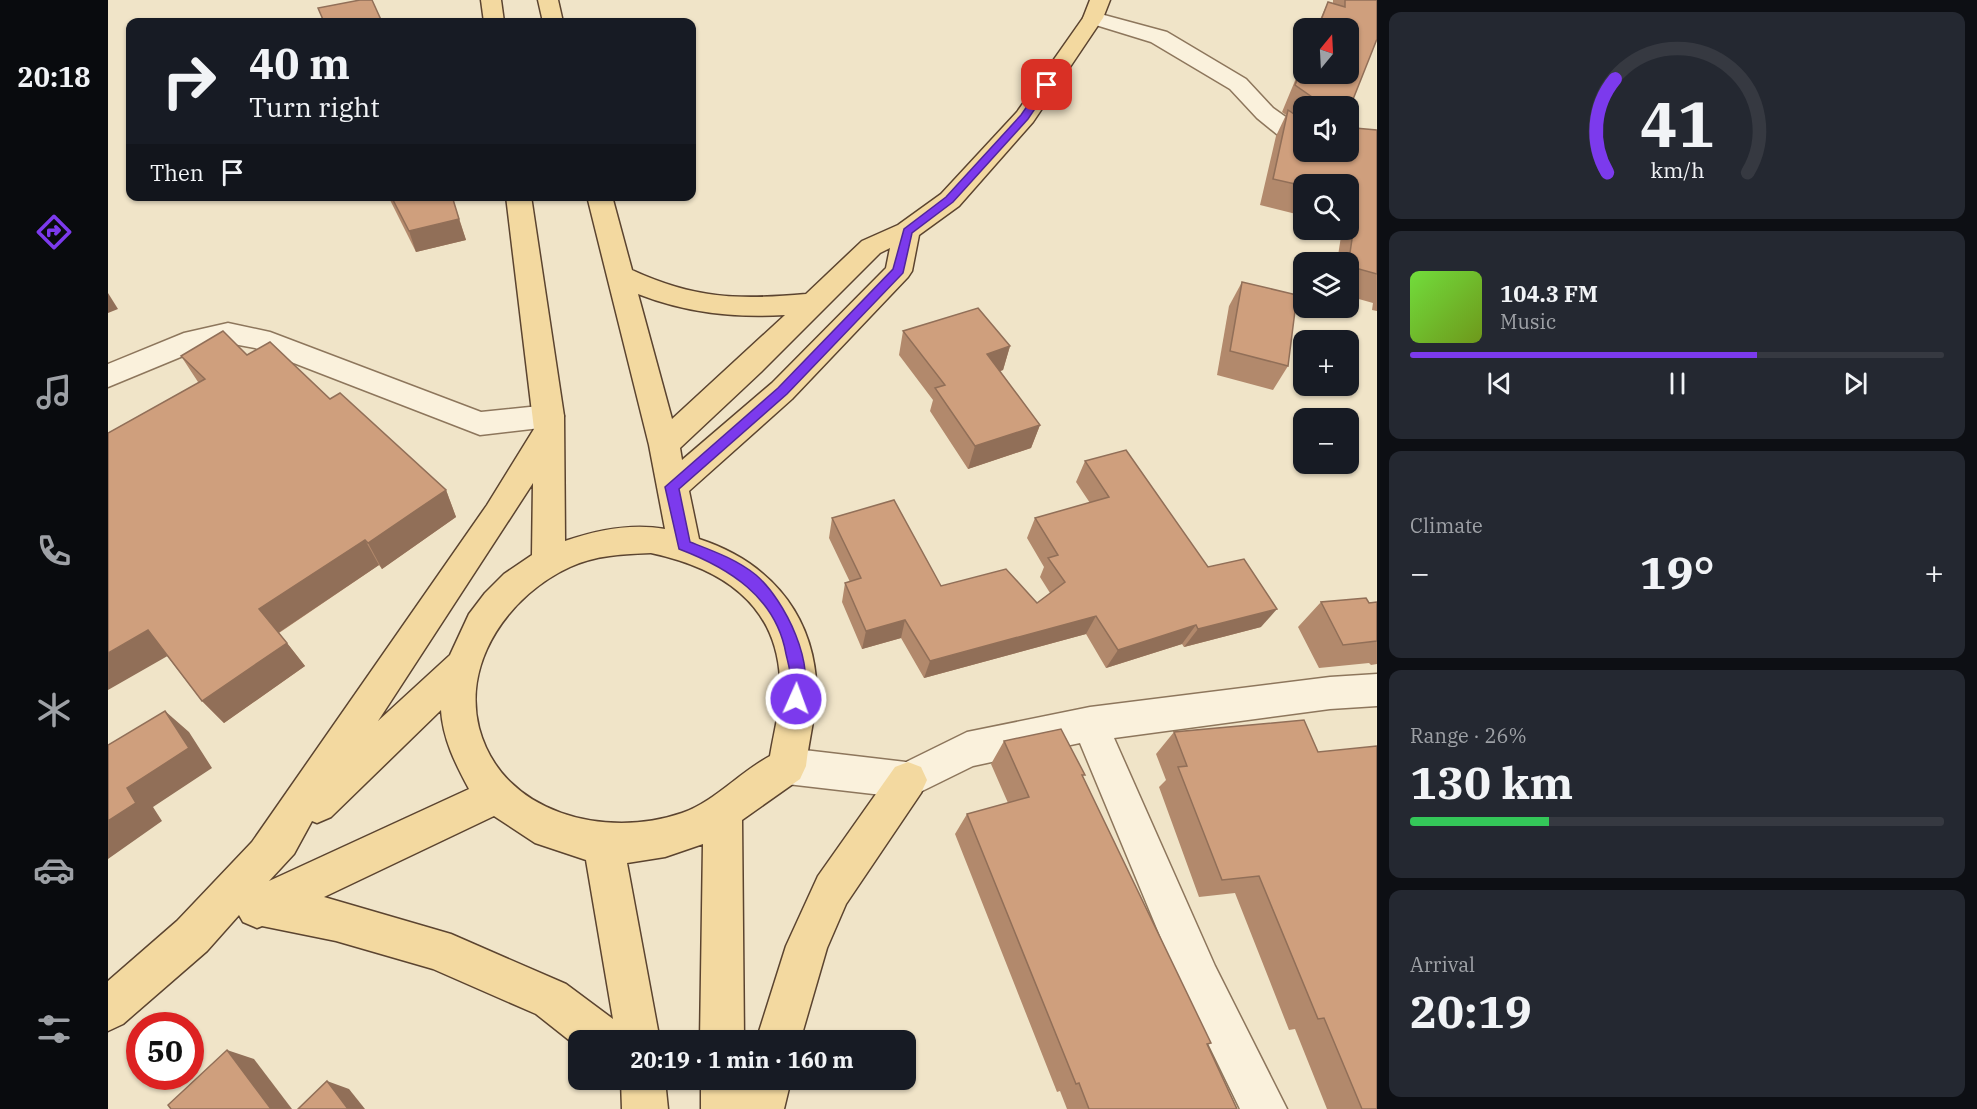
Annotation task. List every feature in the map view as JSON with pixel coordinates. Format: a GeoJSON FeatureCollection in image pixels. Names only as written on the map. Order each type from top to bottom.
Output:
{"type":"FeatureCollection","features":[{"type":"Feature","properties":{"kind":"main road"},"geometry":{"type":"LineString","coordinates":[[491,0],[493,18]]}},
{"type":"Feature","properties":{"kind":"main road"},"geometry":{"type":"LineString","coordinates":[[548,0],[552,18]]}},
{"type":"Feature","properties":{"kind":"main road"},"geometry":{"type":"LineString","coordinates":[[664,445],[871,247],[907,231],[950,200],[1025,117],[1096,9]]}},
{"type":"Feature","properties":{"kind":"main road"},"geometry":{"type":"LineString","coordinates":[[519,201],[549,422],[549,561]]}},
{"type":"Feature","properties":{"kind":"main road"},"geometry":{"type":"LineString","coordinates":[[600,201],[664,445],[684,545]]}},
{"type":"Feature","properties":{"kind":"main road"},"geometry":{"type":"LineString","coordinates":[[672,487],[782,391],[899,271],[907,231]]}},
{"type":"Feature","properties":{"kind":"main road"},"geometry":{"type":"LineString","coordinates":[[620,275],[656,294],[727,308],[815,303]]}},
{"type":"Feature","properties":{"kind":"main road"},"geometry":{"type":"LineString","coordinates":[[266,855],[480,542],[549,422]]}},
{"type":"Feature","properties":{"kind":"main road"},"geometry":{"type":"LineString","coordinates":[[651,540],[684,545],[720,559],[752,580],[776,608],[792,642],[798,680],[787,766],[753,787],[723,813],[686,831],[644,841],[603,843],[562,835],[527,819],[497,795],[475,766],[462,733],[458,699],[463,665],[476,633],[495,605],[520,580],[549,561],[582,548],[616,541],[651,540]]}},
{"type":"Feature","properties":{"kind":"main road"},"geometry":{"type":"LineString","coordinates":[[108,1009],[192,936],[266,855],[463,665]]}},
{"type":"Feature","properties":{"kind":"main road"},"geometry":{"type":"LineString","coordinates":[[781,1030],[807,946],[832,890],[908,780]]}},
{"type":"Feature","properties":{"kind":"main road"},"geometry":{"type":"LineString","coordinates":[[192,936],[262,906],[497,795]]}},
{"type":"Feature","properties":{"kind":"main road"},"geometry":{"type":"LineString","coordinates":[[722,1030],[723,813]]}},
{"type":"Feature","properties":{"kind":"main road"},"geometry":{"type":"LineString","coordinates":[[603,843],[636,1030]]}},
{"type":"Feature","properties":{"kind":"main road"},"geometry":{"type":"LineString","coordinates":[[262,906],[336,920],[436,949],[551,999],[592,1030]]}},
{"type":"Feature","properties":{"kind":"main road"},"geometry":{"type":"LineString","coordinates":[[644,1090],[645,1109]]}},
{"type":"Feature","properties":{"kind":"main road"},"geometry":{"type":"LineString","coordinates":[[723,1090],[724,1109]]}},
{"type":"Feature","properties":{"kind":"main road"},"geometry":{"type":"LineString","coordinates":[[761,1109],[766,1090]]}},
{"type":"Feature","properties":{"kind":"street"},"geometry":{"type":"LineString","coordinates":[[1096,9],[1159,37],[1238,84],[1265,113],[1293,135]]}},
{"type":"Feature","properties":{"kind":"street"},"geometry":{"type":"LineString","coordinates":[[108,376],[194,340],[228,333],[260,339],[480,424],[549,422]]}},
{"type":"Feature","properties":{"kind":"street"},"geometry":{"type":"LineString","coordinates":[[787,766],[908,780],[967,750],[1090,724],[1330,693],[1377,690]]}},
{"type":"Feature","properties":{"kind":"street"},"geometry":{"type":"LineString","coordinates":[[1090,724],[1200,981],[1264,1109]]}},
{"type":"Feature","properties":{"kind":"building"},"geometry":{"type":"Polygon","coordinates":[[[372,0],[380,18],[322,18],[318,8],[372,0]]]}},
{"type":"Feature","properties":{"kind":"building"},"geometry":{"type":"Polygon","coordinates":[[[1345,0],[1377,0],[1377,39],[1354,96],[1311,96],[1295,84],[1359,84],[1359,18],[1322,18],[1328,2],[1345,7],[1345,0]]]}},
{"type":"Feature","properties":{"kind":"building"},"geometry":{"type":"Polygon","coordinates":[[[1288,110],[1293,113],[1293,162],[1359,162],[1359,128],[1377,130],[1377,274],[1359,269],[1359,252],[1350,252],[1352,240],[1359,240],[1359,174],[1293,174],[1293,184],[1273,179],[1288,110]]]}},
{"type":"Feature","properties":{"kind":"building"},"geometry":{"type":"Polygon","coordinates":[[[394,201],[454,201],[459,219],[409,231],[394,201]]]}},
{"type":"Feature","properties":{"kind":"building"},"geometry":{"type":"Polygon","coordinates":[[[1242,282],[1293,294],[1294,318],[1288,366],[1230,351],[1242,282]]]}},
{"type":"Feature","properties":{"kind":"building"},"geometry":{"type":"Polygon","coordinates":[[[978,308],[1010,346],[987,354],[1040,425],[975,446],[935,388],[945,385],[903,331],[978,308]]]}},
{"type":"Feature","properties":{"kind":"building"},"geometry":{"type":"Polygon","coordinates":[[[223,331],[247,355],[270,342],[330,399],[340,393],[446,490],[368,543],[365,540],[259,609],[287,643],[202,701],[148,630],[108,653],[108,433],[205,379],[181,356],[223,331]]]}},
{"type":"Feature","properties":{"kind":"building"},"geometry":{"type":"Polygon","coordinates":[[[1126,450],[1208,567],[1244,559],[1277,609],[1198,629],[1196,625],[1118,650],[1096,616],[930,661],[905,620],[866,631],[845,583],[861,578],[832,518],[894,500],[941,586],[1006,569],[1037,603],[1065,582],[1048,558],[1058,555],[1035,518],[1109,497],[1085,461],[1126,450]]]}},
{"type":"Feature","properties":{"kind":"building"},"geometry":{"type":"Polygon","coordinates":[[[1366,598],[1369,603],[1377,602],[1377,641],[1343,645],[1321,602],[1366,598]]]}},
{"type":"Feature","properties":{"kind":"building"},"geometry":{"type":"Polygon","coordinates":[[[165,711],[189,748],[127,788],[136,803],[108,821],[108,745],[165,711]]]}},
{"type":"Feature","properties":{"kind":"building"},"geometry":{"type":"Polygon","coordinates":[[[1304,720],[1318,752],[1377,746],[1377,1109],[1362,1109],[1324,1018],[1318,1019],[1259,876],[1222,880],[1178,767],[1187,766],[1174,732],[1304,720]]]}},
{"type":"Feature","properties":{"kind":"building"},"geometry":{"type":"Polygon","coordinates":[[[1061,729],[1085,775],[1082,775],[1211,1043],[1207,1044],[1237,1109],[1089,1109],[1079,1083],[1076,1084],[967,814],[1029,797],[1004,741],[1061,729]]]}},
{"type":"Feature","properties":{"kind":"building"},"geometry":{"type":"Polygon","coordinates":[[[227,1050],[271,1109],[171,1109],[168,1105],[184,1090],[204,1090],[204,1071],[227,1050]]]}},
{"type":"Feature","properties":{"kind":"building"},"geometry":{"type":"Polygon","coordinates":[[[327,1081],[348,1109],[298,1109],[327,1081]]]}},
{"type":"Feature","properties":{"kind":"route"},"geometry":{"type":"LineString","coordinates":[[796,699],[798,680],[792,642],[776,608],[752,580],[720,559],[684,545],[672,487],[782,391],[899,271],[907,231],[950,200],[1025,117],[1047,85]]}}]}
